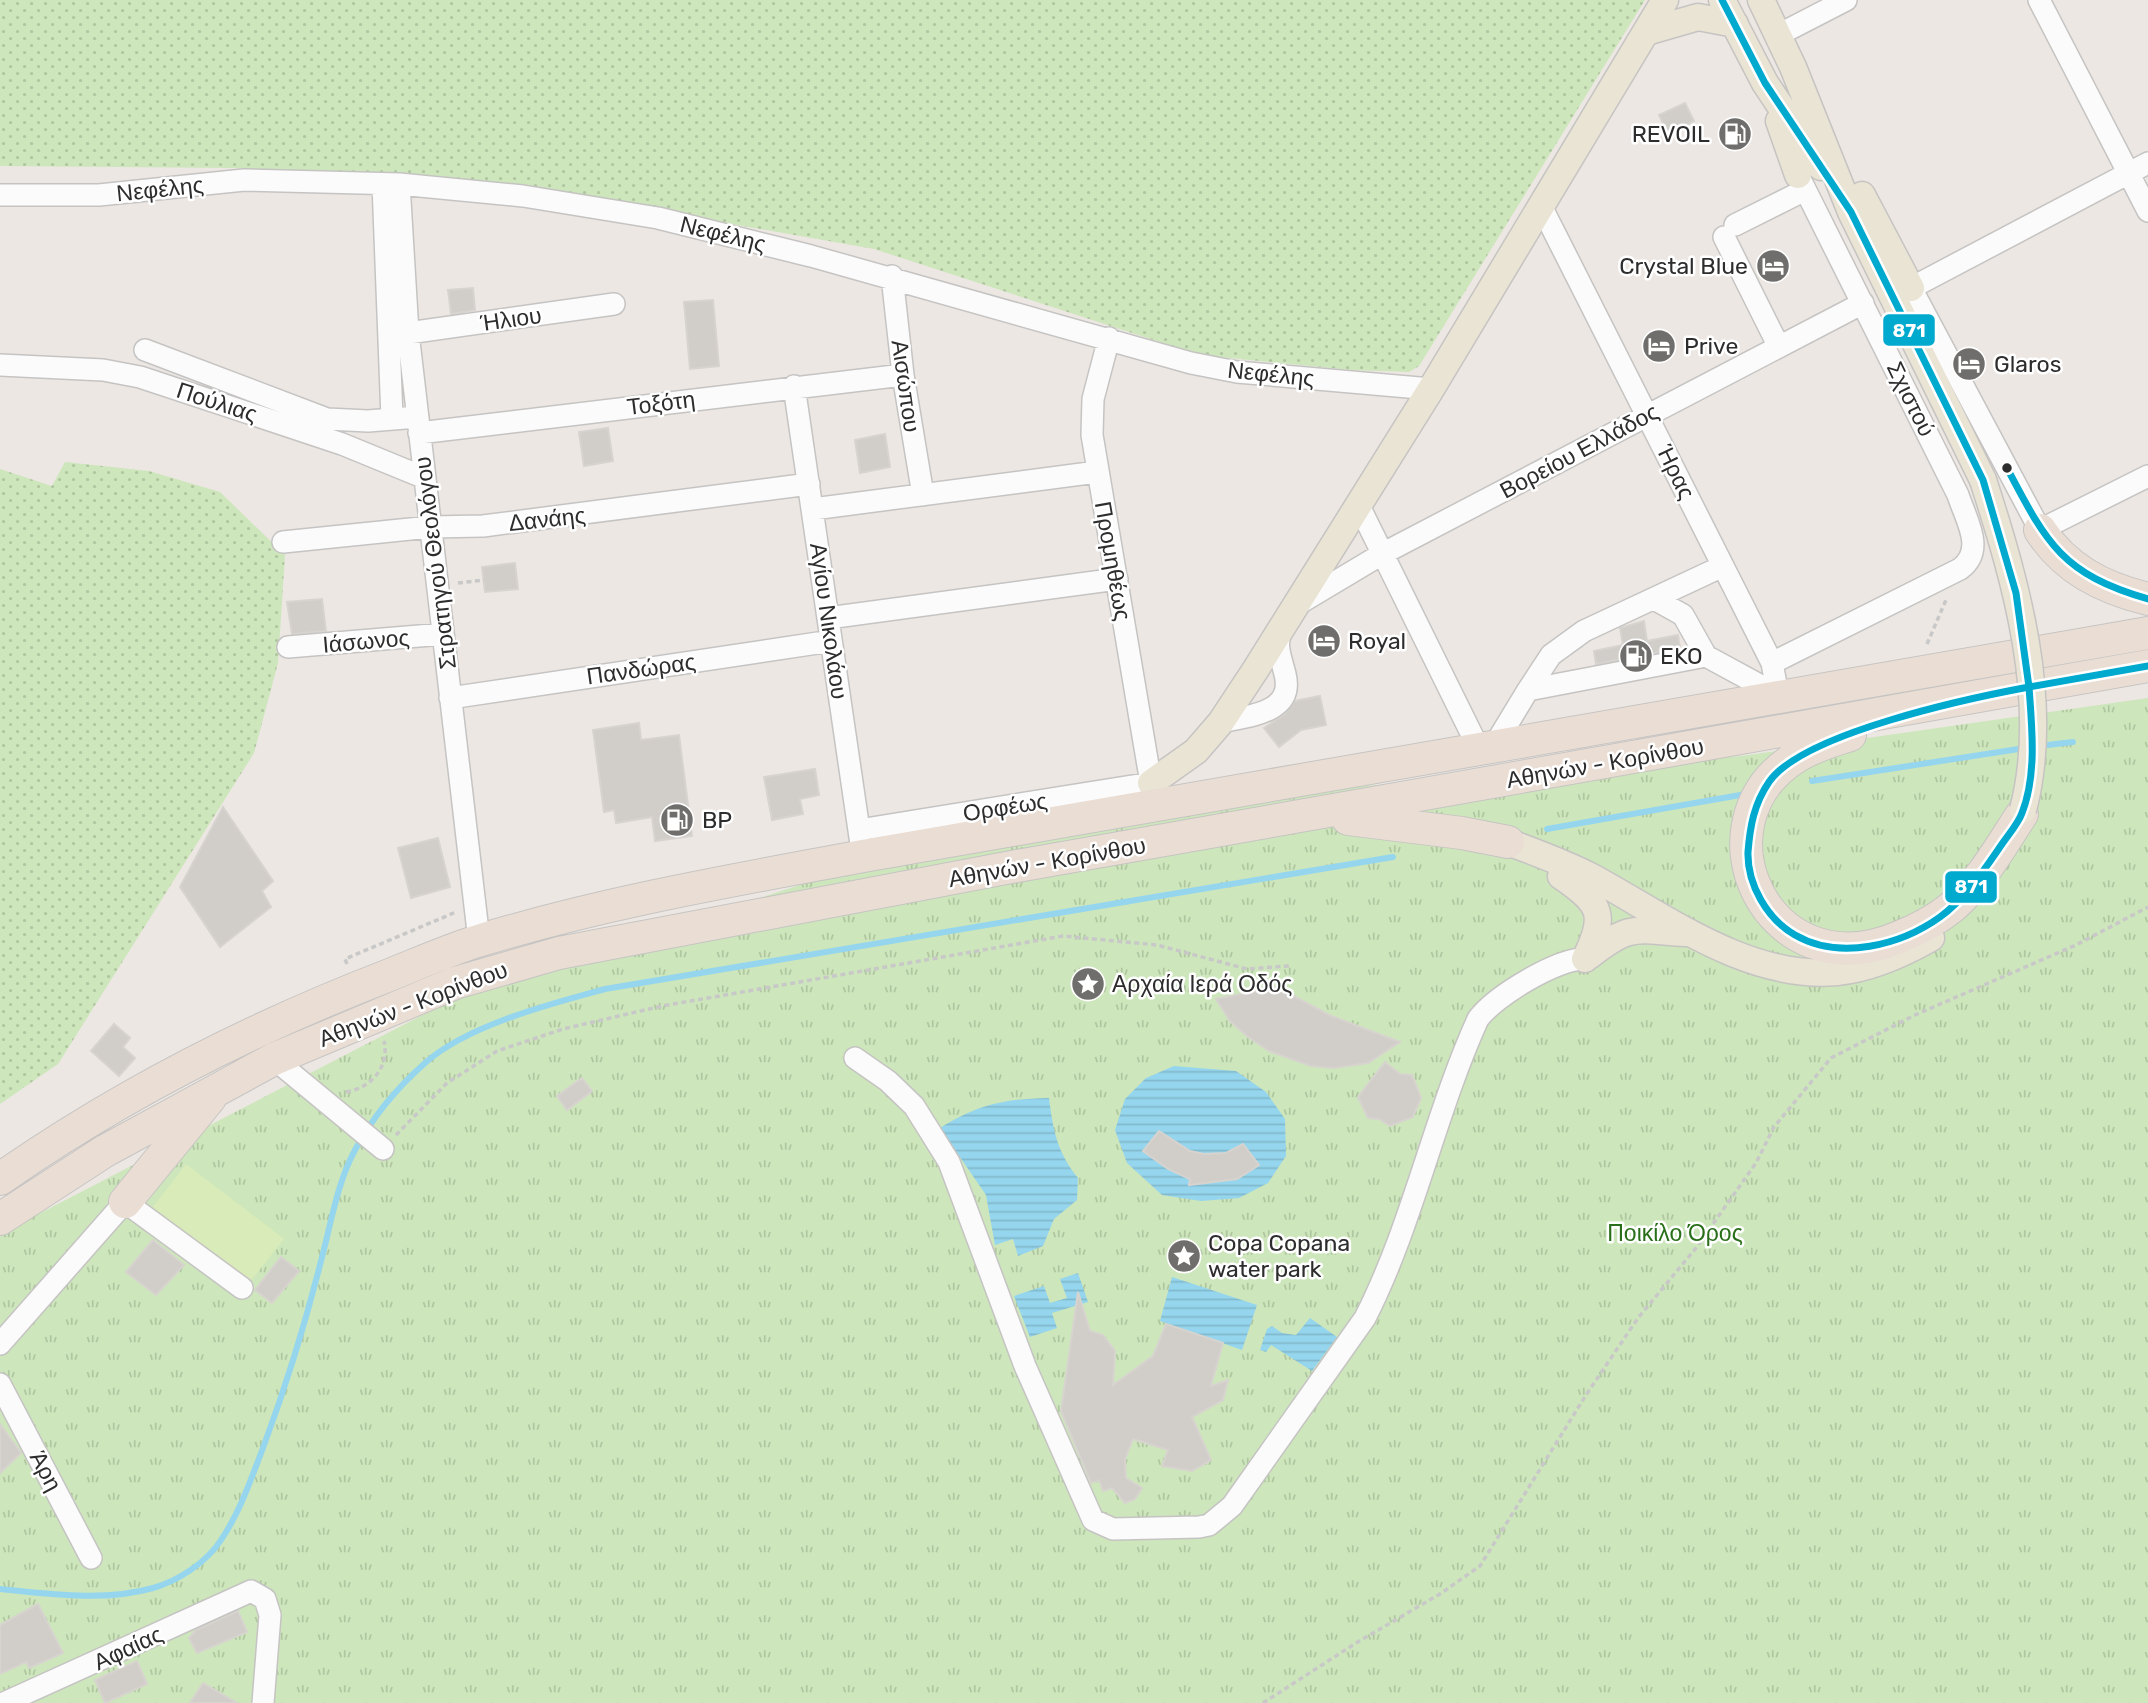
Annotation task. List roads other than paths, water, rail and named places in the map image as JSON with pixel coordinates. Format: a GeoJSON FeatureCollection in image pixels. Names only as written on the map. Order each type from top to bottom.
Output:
{"type":"FeatureCollection","features":[{"type":"Feature","properties":{"kind":"highway"},"geometry":{"type":"LineString","coordinates":[[2040,530],[2054,552],[2073,567],[2096,581],[2148,599]]}},
{"type":"Feature","properties":{"kind":"highway","name":"Αθηνών - Κορίνθου"},"geometry":{"type":"LineString","coordinates":[[0,1179],[204,1055],[343,993],[479,940],[861,843],[983,835],[2148,633]]}},
{"type":"Feature","properties":{"kind":"highway","name":"Αθηνών - Κορίνθου"},"geometry":{"type":"LineString","coordinates":[[0,1219],[105,1150],[221,1085],[274,1059],[455,983],[559,954],[1017,866],[1318,815],[2148,666]]}},
{"type":"Feature","properties":{"kind":"highway"},"geometry":{"type":"LineString","coordinates":[[1958,700],[1825,743],[1794,758],[1781,768],[1761,794],[1750,820],[1748,862],[1756,890],[1771,916],[1796,936],[1836,949],[1874,946],[1924,926],[1956,904],[1979,878],[2023,812]]}},
{"type":"Feature","properties":{"kind":"highway"},"geometry":{"type":"LineString","coordinates":[[983,835],[1152,783]]}},
{"type":"Feature","properties":{"kind":"highway"},"geometry":{"type":"LineString","coordinates":[[1318,815],[1462,833],[1508,842]]}},
{"type":"Feature","properties":{"kind":"highway"},"geometry":{"type":"LineString","coordinates":[[125,1202],[221,1085]]}},
{"type":"Feature","properties":{"kind":"main road"},"geometry":{"type":"LineString","coordinates":[[1152,783],[1196,751],[1221,722],[1280,632],[1431,389],[1665,0]]}},
{"type":"Feature","properties":{"kind":"main road","name":"Σχιστού"},"geometry":{"type":"LineString","coordinates":[[1723,0],[1766,83],[1850,212]]}},
{"type":"Feature","properties":{"kind":"main road","name":"Σχιστού"},"geometry":{"type":"LineString","coordinates":[[1508,842],[1565,864],[1693,933],[1757,961],[1788,970],[1834,972],[1874,964],[1924,942],[1971,908],[2006,863],[2023,812],[2029,786],[2032,742],[2025,650],[2010,565],[1983,480],[1850,212],[1793,67],[1761,0]]}},
{"type":"Feature","properties":{"kind":"main road"},"geometry":{"type":"LineString","coordinates":[[1646,32],[1698,17],[1735,24]]}},
{"type":"Feature","properties":{"kind":"main road"},"geometry":{"type":"LineString","coordinates":[[1793,67],[1911,288]]}},
{"type":"Feature","properties":{"kind":"main road"},"geometry":{"type":"LineString","coordinates":[[1766,83],[1802,183]]}},
{"type":"Feature","properties":{"kind":"main road"},"geometry":{"type":"LineString","coordinates":[[1508,842],[1564,878],[1594,904],[1600,924],[1585,959]]}},
{"type":"Feature","properties":{"kind":"main road"},"geometry":{"type":"LineString","coordinates":[[1585,959],[1621,932],[1630,929],[1693,933]]}},
{"type":"Feature","properties":{"kind":"street"},"geometry":{"type":"LineString","coordinates":[[1778,35],[1846,0]]}},
{"type":"Feature","properties":{"kind":"street"},"geometry":{"type":"LineString","coordinates":[[2039,0],[2148,211]]}},
{"type":"Feature","properties":{"kind":"street"},"geometry":{"type":"LineString","coordinates":[[2148,163],[1911,288],[2040,530],[2148,476]]}},
{"type":"Feature","properties":{"kind":"street","name":"Νεφέλης"},"geometry":{"type":"LineString","coordinates":[[0,195],[99,195],[244,180],[391,184],[523,196],[658,218],[892,276],[1191,363],[1237,372],[1431,389]]}},
{"type":"Feature","properties":{"kind":"street"},"geometry":{"type":"LineString","coordinates":[[1775,349],[1729,231],[1802,183]]}},
{"type":"Feature","properties":{"kind":"street","name":"Σχιστού"},"geometry":{"type":"LineString","coordinates":[[1772,663],[1960,569],[1969,562],[1974,552],[1973,538],[1958,495],[1802,183]]}},
{"type":"Feature","properties":{"kind":"street"},"geometry":{"type":"LineString","coordinates":[[391,184],[392,418]]}},
{"type":"Feature","properties":{"kind":"street","name":"Στρατηγού Θεολόγου"},"geometry":{"type":"LineString","coordinates":[[391,184],[479,940]]}},
{"type":"Feature","properties":{"kind":"street","name":"Ήρας"},"geometry":{"type":"LineString","coordinates":[[1541,206],[1772,663],[1779,695]]}},
{"type":"Feature","properties":{"kind":"street","name":"Αισώπου"},"geometry":{"type":"LineString","coordinates":[[892,276],[903,375],[923,495]]}},
{"type":"Feature","properties":{"kind":"street","name":"Βορείου Ελλάδος"},"geometry":{"type":"LineString","coordinates":[[1298,604],[1382,554],[1863,303]]}},
{"type":"Feature","properties":{"kind":"street","name":"Ήλιου"},"geometry":{"type":"LineString","coordinates":[[408,333],[614,304]]}},
{"type":"Feature","properties":{"kind":"street"},"geometry":{"type":"LineString","coordinates":[[1755,321],[1775,349]]}},
{"type":"Feature","properties":{"kind":"street","name":"Προμηθέως"},"geometry":{"type":"LineString","coordinates":[[1109,338],[1093,399],[1092,428],[1097,472],[1152,783]]}},
{"type":"Feature","properties":{"kind":"street","name":"Τοξότη"},"geometry":{"type":"LineString","coordinates":[[145,350],[327,419],[368,421],[392,418],[419,425],[903,375]]}},
{"type":"Feature","properties":{"kind":"street","name":"Πούλιας"},"geometry":{"type":"LineString","coordinates":[[0,365],[103,370],[140,377],[342,444],[425,478]]}},
{"type":"Feature","properties":{"kind":"street","name":"Αγίου Νικολάου"},"geometry":{"type":"LineString","coordinates":[[794,386],[861,843]]}},
{"type":"Feature","properties":{"kind":"street"},"geometry":{"type":"LineString","coordinates":[[813,509],[1097,472]]}},
{"type":"Feature","properties":{"kind":"street","name":"Δανάης"},"geometry":{"type":"LineString","coordinates":[[283,542],[430,527],[483,526],[809,484]]}},
{"type":"Feature","properties":{"kind":"street"},"geometry":{"type":"LineString","coordinates":[[1359,506],[1486,748],[1551,655],[1584,631],[1656,600],[1723,566]]}},
{"type":"Feature","properties":{"kind":"street"},"geometry":{"type":"LineString","coordinates":[[828,618],[1117,579]]}},
{"type":"Feature","properties":{"kind":"street"},"geometry":{"type":"LineString","coordinates":[[1656,600],[1683,615],[1706,656],[1779,695]]}},
{"type":"Feature","properties":{"kind":"street"},"geometry":{"type":"LineString","coordinates":[[1221,722],[1254,717],[1277,705],[1287,680],[1276,648],[1280,632]]}},
{"type":"Feature","properties":{"kind":"street","name":"Ιάσωνος"},"geometry":{"type":"LineString","coordinates":[[288,647],[443,634]]}},
{"type":"Feature","properties":{"kind":"street","name":"Πανδώρας"},"geometry":{"type":"LineString","coordinates":[[450,698],[831,641]]}},
{"type":"Feature","properties":{"kind":"street"},"geometry":{"type":"LineString","coordinates":[[1528,690],[1706,656]]}},
{"type":"Feature","properties":{"kind":"street","name":"Ορφέως"},"geometry":{"type":"LineString","coordinates":[[861,843],[1152,783]]}},
{"type":"Feature","properties":{"kind":"street"},"geometry":{"type":"LineString","coordinates":[[855,1058],[888,1081],[914,1107],[949,1163],[1024,1366],[1093,1520],[1113,1529],[1199,1527],[1209,1525],[1232,1506],[1365,1318],[1379,1291],[1431,1138],[1478,1019],[1486,1008],[1532,978],[1573,959],[1585,959]]}},
{"type":"Feature","properties":{"kind":"street"},"geometry":{"type":"LineString","coordinates":[[274,1059],[383,1149]]}},
{"type":"Feature","properties":{"kind":"street"},"geometry":{"type":"LineString","coordinates":[[0,1345],[125,1202],[242,1288]]}},
{"type":"Feature","properties":{"kind":"street","name":"Άρη"},"geometry":{"type":"LineString","coordinates":[[0,1384],[91,1558]]}},
{"type":"Feature","properties":{"kind":"street","name":"Αφαίας"},"geometry":{"type":"LineString","coordinates":[[4,1703],[52,1694],[251,1591],[265,1599],[270,1615],[263,1703]]}},
{"type":"Feature","properties":{"kind":"water"},"geometry":{"type":"Polygon","coordinates":[[[1174,1066],[1236,1071],[1266,1092],[1285,1119],[1286,1156],[1268,1183],[1239,1198],[1201,1201],[1162,1195],[1127,1163],[1115,1130],[1125,1099],[1146,1078],[1174,1066]]]}},
{"type":"Feature","properties":{"kind":"water"},"geometry":{"type":"Polygon","coordinates":[[[1049,1098],[1057,1140],[1065,1159],[1078,1178],[1077,1200],[1054,1219],[1043,1246],[1018,1256],[1013,1239],[995,1245],[986,1195],[940,1128],[967,1113],[992,1104],[1049,1098]]]}},
{"type":"Feature","properties":{"kind":"water"},"geometry":{"type":"Polygon","coordinates":[[[1078,1273],[1088,1302],[1052,1313],[1057,1328],[1030,1337],[1014,1296],[1044,1286],[1050,1303],[1067,1298],[1060,1279],[1078,1273]]]}},
{"type":"Feature","properties":{"kind":"water"},"geometry":{"type":"Polygon","coordinates":[[[1172,1277],[1257,1305],[1242,1350],[1160,1321],[1172,1277]]]}},
{"type":"Feature","properties":{"kind":"water"},"geometry":{"type":"Polygon","coordinates":[[[1310,1318],[1337,1337],[1312,1371],[1271,1345],[1266,1352],[1260,1350],[1267,1329],[1272,1326],[1282,1333],[1296,1335],[1310,1318]]]}},
{"type":"Feature","properties":{"kind":"waterway"},"geometry":{"type":"LineString","coordinates":[[2039,746],[2073,742]]}},
{"type":"Feature","properties":{"kind":"waterway"},"geometry":{"type":"LineString","coordinates":[[1812,781],[2025,748]]}},
{"type":"Feature","properties":{"kind":"waterway"},"geometry":{"type":"LineString","coordinates":[[1547,829],[1746,794]]}},
{"type":"Feature","properties":{"kind":"waterway"},"geometry":{"type":"LineString","coordinates":[[0,1589],[76,1596],[134,1592],[163,1585],[182,1576],[215,1548],[245,1495],[280,1402],[302,1332],[335,1204],[355,1150],[369,1126],[405,1082],[425,1063],[464,1038],[510,1017],[605,989],[1393,857]]}},
{"type":"Feature","properties":{"kind":"place","name":"REVOIL"},"geometry":{"type":"Point","coordinates":[1735,134]}},
{"type":"Feature","properties":{"kind":"place","name":"Crystal Blue"},"geometry":{"type":"Point","coordinates":[1773,266]}},
{"type":"Feature","properties":{"kind":"place","name":"Prive"},"geometry":{"type":"Point","coordinates":[1659,346]}},
{"type":"Feature","properties":{"kind":"place","name":"Glaros"},"geometry":{"type":"Point","coordinates":[1969,364]}},
{"type":"Feature","properties":{"kind":"place","name":"Royal"},"geometry":{"type":"Point","coordinates":[1324,641]}},
{"type":"Feature","properties":{"kind":"place","name":"EKO"},"geometry":{"type":"Point","coordinates":[1636,656]}},
{"type":"Feature","properties":{"kind":"place","name":"BP"},"geometry":{"type":"Point","coordinates":[677,820]}},
{"type":"Feature","properties":{"kind":"place","name":"Αρχαία Ιερά Οδός"},"geometry":{"type":"Point","coordinates":[1088,984]}},
{"type":"Feature","properties":{"kind":"place","name":"Copa Copana water park"},"geometry":{"type":"Point","coordinates":[1184,1256]}},
{"type":"Feature","properties":{"kind":"park label","name":"Ποικίλο Όρος"},"geometry":{"type":"Point","coordinates":[1675,1233]}}]}
